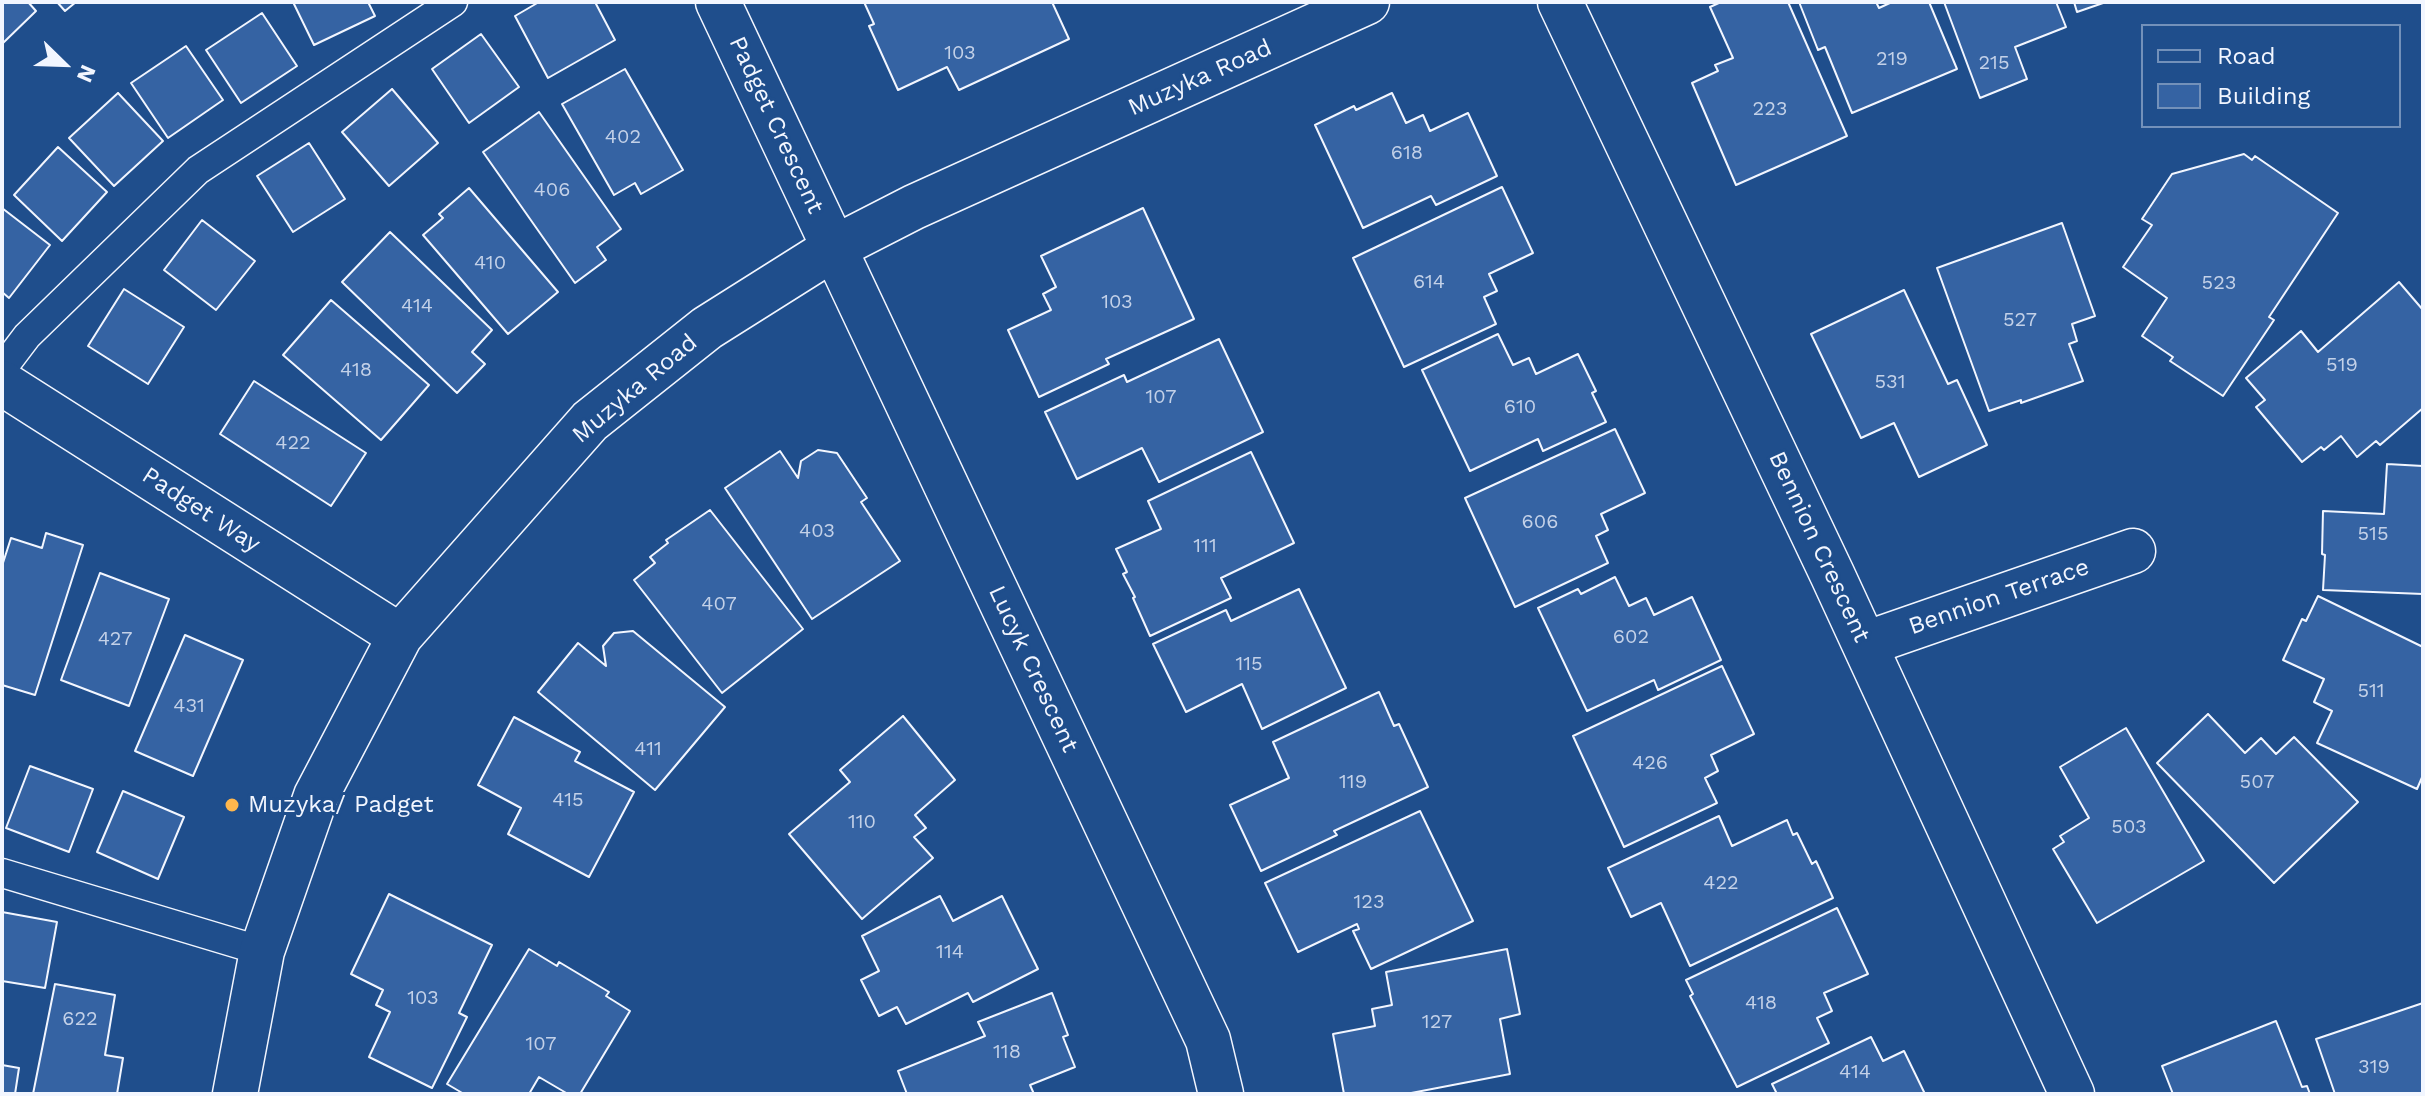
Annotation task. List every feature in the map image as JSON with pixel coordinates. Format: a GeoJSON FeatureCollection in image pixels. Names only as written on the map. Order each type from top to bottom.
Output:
{"type":"FeatureCollection","features":[{"type":"Feature","properties":{"kind":"street","name":"Padget Crescent"},"geometry":{"type":"LineString","coordinates":[[718,2],[834,248]]}},
{"type":"Feature","properties":{"kind":"street","name":"Muzyka Road"},"geometry":{"type":"LineString","coordinates":[[235,1094],[262,951],[316,796],[400,636],[590,421],[707,328],[834,248],[914,207],[1367,2]]}},
{"type":"Feature","properties":{"kind":"street","name":"Bennion Crescent"},"geometry":{"type":"LineString","coordinates":[[1560,2],[1865,644],[2072,1094]]}},
{"type":"Feature","properties":{"kind":"street","name":"Lucyk Crescent"},"geometry":{"type":"LineString","coordinates":[[834,248],[1208,1040],[1221,1094]]}},
{"type":"Feature","properties":{"kind":"street","name":"Padget Way"},"geometry":{"type":"LineString","coordinates":[[2,383],[400,636]]}},
{"type":"Feature","properties":{"kind":"street","name":"Bennion Terrace"},"geometry":{"type":"LineString","coordinates":[[1865,644],[2133,551]]}},
{"type":"Feature","properties":{"kind":"lane"},"geometry":{"type":"LineString","coordinates":[[2,369],[27,336],[198,170],[453,2]]}},
{"type":"Feature","properties":{"kind":"lane"},"geometry":{"type":"LineString","coordinates":[[2,873],[262,951]]}},
{"type":"Feature","properties":{"kind":"building"},"geometry":{"type":"Polygon","coordinates":[[[2,2],[28,2],[36,11],[2,44],[2,2]]]}},
{"type":"Feature","properties":{"kind":"building"},"geometry":{"type":"Polygon","coordinates":[[[57,2],[76,2],[65,11],[57,2]]]}},
{"type":"Feature","properties":{"kind":"building"},"geometry":{"type":"Polygon","coordinates":[[[293,2],[368,2],[375,16],[314,45],[293,2]]]}},
{"type":"Feature","properties":{"kind":"building"},"geometry":{"type":"Polygon","coordinates":[[[539,2],[595,2],[615,40],[548,78],[515,16],[539,2]]]}},
{"type":"Feature","properties":{"kind":"building"},"geometry":{"type":"Polygon","coordinates":[[[864,2],[1052,2],[1069,39],[959,90],[947,67],[898,90],[869,26],[874,24],[864,2]]]}},
{"type":"Feature","properties":{"kind":"building"},"geometry":{"type":"Polygon","coordinates":[[[1721,2],[1788,2],[1847,136],[1736,185],[1692,83],[1718,71],[1715,65],[1733,58],[1710,7],[1721,2]]]}},
{"type":"Feature","properties":{"kind":"building"},"geometry":{"type":"Polygon","coordinates":[[[1799,2],[1876,2],[1879,8],[1892,2],[1929,2],[1957,69],[1852,113],[1825,47],[1818,50],[1799,2]]]}},
{"type":"Feature","properties":{"kind":"building"},"geometry":{"type":"Polygon","coordinates":[[[1944,2],[2056,2],[2066,27],[2015,47],[2027,79],[1980,98],[1944,2]]]}},
{"type":"Feature","properties":{"kind":"building"},"geometry":{"type":"Polygon","coordinates":[[[2074,2],[2106,2],[2077,12],[2074,2]]]}},
{"type":"Feature","properties":{"kind":"building"},"geometry":{"type":"Polygon","coordinates":[[[262,13],[297,66],[241,103],[206,50],[262,13]]]}},
{"type":"Feature","properties":{"kind":"building"},"geometry":{"type":"Polygon","coordinates":[[[481,34],[519,87],[469,123],[432,69],[481,34]]]}},
{"type":"Feature","properties":{"kind":"building"},"geometry":{"type":"Polygon","coordinates":[[[186,46],[223,100],[168,138],[131,83],[186,46]]]}},
{"type":"Feature","properties":{"kind":"building"},"geometry":{"type":"Polygon","coordinates":[[[625,69],[683,170],[641,194],[635,183],[614,195],[562,104],[625,69]]]}},
{"type":"Feature","properties":{"kind":"building"},"geometry":{"type":"Polygon","coordinates":[[[392,89],[438,143],[389,186],[342,132],[392,89]]]}},
{"type":"Feature","properties":{"kind":"building"},"geometry":{"type":"Polygon","coordinates":[[[118,93],[163,141],[114,186],[69,138],[118,93]]]}},
{"type":"Feature","properties":{"kind":"building"},"geometry":{"type":"Polygon","coordinates":[[[1392,93],[1406,123],[1423,115],[1430,131],[1468,113],[1497,176],[1436,205],[1431,196],[1363,228],[1315,125],[1354,106],[1356,110],[1392,93]]]}},
{"type":"Feature","properties":{"kind":"building"},"geometry":{"type":"Polygon","coordinates":[[[539,112],[621,229],[597,247],[606,260],[575,283],[483,152],[539,112]]]}},
{"type":"Feature","properties":{"kind":"building"},"geometry":{"type":"Polygon","coordinates":[[[309,143],[345,199],[293,232],[257,176],[309,143]]]}},
{"type":"Feature","properties":{"kind":"building"},"geometry":{"type":"Polygon","coordinates":[[[58,147],[107,192],[62,241],[14,195],[58,147]]]}},
{"type":"Feature","properties":{"kind":"building"},"geometry":{"type":"Polygon","coordinates":[[[2244,154],[2252,160],[2255,156],[2338,213],[2269,317],[2274,320],[2223,396],[2170,361],[2173,357],[2142,336],[2167,298],[2123,267],[2152,225],[2142,219],[2172,174],[2244,154]]]}},
{"type":"Feature","properties":{"kind":"building"},"geometry":{"type":"Polygon","coordinates":[[[1502,187],[1533,253],[1489,274],[1497,291],[1484,297],[1496,324],[1404,367],[1353,258],[1502,187]]]}},
{"type":"Feature","properties":{"kind":"building"},"geometry":{"type":"Polygon","coordinates":[[[469,188],[558,292],[508,334],[423,235],[443,218],[439,214],[469,188]]]}},
{"type":"Feature","properties":{"kind":"building"},"geometry":{"type":"Polygon","coordinates":[[[2,208],[50,245],[9,298],[2,292],[2,208]]]}},
{"type":"Feature","properties":{"kind":"building"},"geometry":{"type":"Polygon","coordinates":[[[1143,208],[1194,319],[1106,359],[1109,364],[1039,397],[1008,330],[1051,310],[1043,294],[1056,287],[1041,256],[1143,208]]]}},
{"type":"Feature","properties":{"kind":"building"},"geometry":{"type":"Polygon","coordinates":[[[202,220],[255,261],[216,310],[164,270],[202,220]]]}},
{"type":"Feature","properties":{"kind":"building"},"geometry":{"type":"Polygon","coordinates":[[[2062,223],[2095,316],[2072,324],[2077,341],[2069,344],[2083,381],[1989,411],[1937,268],[2062,223]]]}},
{"type":"Feature","properties":{"kind":"building"},"geometry":{"type":"Polygon","coordinates":[[[390,232],[492,330],[472,352],[485,364],[457,393],[342,282],[390,232]]]}},
{"type":"Feature","properties":{"kind":"building"},"geometry":{"type":"Polygon","coordinates":[[[2399,282],[2423,310],[2423,408],[2380,445],[2376,441],[2357,457],[2341,436],[2302,462],[2256,407],[2265,400],[2246,378],[2301,331],[2318,352],[2399,282]]]}},
{"type":"Feature","properties":{"kind":"building"},"geometry":{"type":"Polygon","coordinates":[[[124,289],[184,327],[148,384],[88,346],[124,289]]]}},
{"type":"Feature","properties":{"kind":"building"},"geometry":{"type":"Polygon","coordinates":[[[1904,290],[1948,384],[1957,380],[1987,445],[1919,477],[1894,423],[1861,438],[1811,334],[1904,290]]]}},
{"type":"Feature","properties":{"kind":"building"},"geometry":{"type":"Polygon","coordinates":[[[331,300],[429,385],[381,440],[283,355],[331,300]]]}},
{"type":"Feature","properties":{"kind":"building"},"geometry":{"type":"Polygon","coordinates":[[[1498,334],[1513,365],[1529,358],[1536,374],[1578,354],[1596,391],[1592,393],[1606,422],[1543,451],[1538,439],[1470,471],[1422,370],[1498,334]]]}},
{"type":"Feature","properties":{"kind":"building"},"geometry":{"type":"Polygon","coordinates":[[[1219,339],[1263,432],[1159,482],[1142,448],[1077,479],[1045,412],[1124,375],[1127,382],[1219,339]]]}},
{"type":"Feature","properties":{"kind":"building"},"geometry":{"type":"Polygon","coordinates":[[[254,381],[366,453],[331,506],[220,434],[254,381]]]}},
{"type":"Feature","properties":{"kind":"building"},"geometry":{"type":"Polygon","coordinates":[[[1615,429],[1645,493],[1601,514],[1608,530],[1596,536],[1608,563],[1515,607],[1465,498],[1615,429]]]}},
{"type":"Feature","properties":{"kind":"building"},"geometry":{"type":"Polygon","coordinates":[[[818,450],[837,453],[867,498],[861,502],[900,561],[812,619],[725,488],[780,451],[798,478],[801,461],[818,450]]]}},
{"type":"Feature","properties":{"kind":"building"},"geometry":{"type":"Polygon","coordinates":[[[1251,452],[1294,543],[1221,578],[1231,598],[1150,636],[1123,574],[1127,572],[1116,549],[1161,529],[1148,501],[1251,452]]]}},
{"type":"Feature","properties":{"kind":"building"},"geometry":{"type":"Polygon","coordinates":[[[2387,464],[2423,466],[2423,594],[2323,590],[2323,511],[2384,514],[2387,464]]]}},
{"type":"Feature","properties":{"kind":"building"},"geometry":{"type":"Polygon","coordinates":[[[710,510],[803,629],[722,693],[634,580],[655,563],[650,557],[668,543],[666,540],[710,510]]]}},
{"type":"Feature","properties":{"kind":"building"},"geometry":{"type":"Polygon","coordinates":[[[46,533],[83,545],[35,695],[2,685],[2,566],[11,538],[42,548],[46,533]]]}},
{"type":"Feature","properties":{"kind":"building"},"geometry":{"type":"Polygon","coordinates":[[[100,573],[169,599],[129,706],[61,680],[100,573]]]}},
{"type":"Feature","properties":{"kind":"building"},"geometry":{"type":"Polygon","coordinates":[[[1615,577],[1629,606],[1646,598],[1654,615],[1692,597],[1721,660],[1658,690],[1654,680],[1587,711],[1538,608],[1578,589],[1581,594],[1615,577]]]}},
{"type":"Feature","properties":{"kind":"building"},"geometry":{"type":"Polygon","coordinates":[[[1299,589],[1346,688],[1262,729],[1242,684],[1186,712],[1153,644],[1226,610],[1231,621],[1299,589]]]}},
{"type":"Feature","properties":{"kind":"building"},"geometry":{"type":"Polygon","coordinates":[[[2318,596],[2423,647],[2423,775],[2417,789],[2317,743],[2332,711],[2314,702],[2324,679],[2283,660],[2302,619],[2306,621],[2318,596]]]}},
{"type":"Feature","properties":{"kind":"building"},"geometry":{"type":"Polygon","coordinates":[[[633,631],[725,707],[655,790],[538,692],[578,643],[606,666],[603,646],[614,633],[633,631]]]}},
{"type":"Feature","properties":{"kind":"building"},"geometry":{"type":"Polygon","coordinates":[[[185,635],[243,660],[193,776],[135,751],[185,635]]]}},
{"type":"Feature","properties":{"kind":"building"},"geometry":{"type":"Polygon","coordinates":[[[1722,666],[1754,734],[1711,755],[1718,771],[1705,778],[1717,803],[1624,847],[1573,736],[1722,666]]]}},
{"type":"Feature","properties":{"kind":"building"},"geometry":{"type":"Polygon","coordinates":[[[1379,692],[1394,726],[1399,724],[1428,787],[1334,831],[1337,835],[1261,871],[1230,805],[1289,778],[1273,742],[1379,692]]]}},
{"type":"Feature","properties":{"kind":"building"},"geometry":{"type":"Polygon","coordinates":[[[2208,714],[2245,753],[2261,738],[2276,754],[2294,737],[2358,802],[2274,883],[2157,763],[2208,714]]]}},
{"type":"Feature","properties":{"kind":"building"},"geometry":{"type":"Polygon","coordinates":[[[903,716],[955,780],[915,815],[926,828],[914,837],[933,858],[862,919],[789,834],[850,782],[840,770],[903,716]]]}},
{"type":"Feature","properties":{"kind":"building"},"geometry":{"type":"Polygon","coordinates":[[[514,717],[580,752],[575,761],[634,792],[589,877],[508,834],[521,808],[478,785],[514,717]]]}},
{"type":"Feature","properties":{"kind":"building"},"geometry":{"type":"Polygon","coordinates":[[[2126,728],[2204,861],[2097,923],[2053,849],[2064,842],[2060,836],[2089,818],[2060,767],[2126,728]]]}},
{"type":"Feature","properties":{"kind":"building"},"geometry":{"type":"Polygon","coordinates":[[[30,766],[93,789],[69,852],[6,828],[30,766]]]}},
{"type":"Feature","properties":{"kind":"building"},"geometry":{"type":"Polygon","coordinates":[[[123,791],[184,817],[158,879],[97,852],[123,791]]]}},
{"type":"Feature","properties":{"kind":"building"},"geometry":{"type":"Polygon","coordinates":[[[1420,811],[1473,921],[1371,969],[1353,931],[1359,929],[1357,924],[1298,952],[1265,883],[1420,811]]]}},
{"type":"Feature","properties":{"kind":"building"},"geometry":{"type":"Polygon","coordinates":[[[1719,816],[1732,846],[1787,820],[1812,864],[1816,861],[1833,898],[1690,966],[1661,903],[1631,917],[1608,868],[1719,816]]]}},
{"type":"Feature","properties":{"kind":"building"},"geometry":{"type":"Polygon","coordinates":[[[389,894],[492,945],[459,1013],[467,1017],[432,1088],[369,1057],[390,1012],[376,1005],[383,990],[351,974],[389,894]]]}},
{"type":"Feature","properties":{"kind":"building"},"geometry":{"type":"Polygon","coordinates":[[[940,896],[953,921],[1002,896],[1038,969],[973,1002],[968,993],[906,1024],[897,1007],[879,1016],[861,980],[879,971],[862,936],[940,896]]]}},
{"type":"Feature","properties":{"kind":"building"},"geometry":{"type":"Polygon","coordinates":[[[1837,908],[1868,974],[1824,993],[1832,1011],[1817,1018],[1829,1043],[1737,1087],[1690,996],[1693,994],[1686,980],[1837,908]]]}},
{"type":"Feature","properties":{"kind":"building"},"geometry":{"type":"Polygon","coordinates":[[[2,912],[57,922],[45,988],[2,981],[2,912]]]}},
{"type":"Feature","properties":{"kind":"building"},"geometry":{"type":"Polygon","coordinates":[[[529,949],[557,966],[559,962],[609,992],[606,996],[630,1011],[580,1094],[568,1094],[539,1077],[529,1094],[464,1094],[447,1084],[529,949]]]}},
{"type":"Feature","properties":{"kind":"building"},"geometry":{"type":"Polygon","coordinates":[[[1507,949],[1520,1014],[1500,1019],[1510,1074],[1406,1094],[1344,1094],[1333,1034],[1375,1026],[1372,1009],[1392,1005],[1386,972],[1507,949]]]}},
{"type":"Feature","properties":{"kind":"building"},"geometry":{"type":"Polygon","coordinates":[[[55,984],[115,995],[105,1055],[123,1058],[117,1094],[33,1094],[55,984]]]}},
{"type":"Feature","properties":{"kind":"building"},"geometry":{"type":"Polygon","coordinates":[[[1052,993],[1068,1035],[1063,1037],[1075,1067],[1030,1085],[1034,1094],[907,1094],[898,1071],[985,1036],[978,1022],[1052,993]]]}},
{"type":"Feature","properties":{"kind":"building"},"geometry":{"type":"Polygon","coordinates":[[[2423,1003],[2423,1094],[2335,1094],[2316,1039],[2423,1003]]]}},
{"type":"Feature","properties":{"kind":"building"},"geometry":{"type":"Polygon","coordinates":[[[2276,1021],[2302,1087],[2307,1086],[2310,1094],[2173,1094],[2162,1066],[2276,1021]]]}},
{"type":"Feature","properties":{"kind":"building"},"geometry":{"type":"Polygon","coordinates":[[[1871,1037],[1883,1061],[1904,1051],[1925,1094],[1777,1094],[1772,1084],[1871,1037]]]}},
{"type":"Feature","properties":{"kind":"building"},"geometry":{"type":"Polygon","coordinates":[[[2,1065],[19,1068],[15,1094],[2,1094],[2,1065]]]}},
{"type":"Feature","properties":{"kind":"place","name":"Muzyka/ Padget"},"geometry":{"type":"Point","coordinates":[232,805]}}]}
